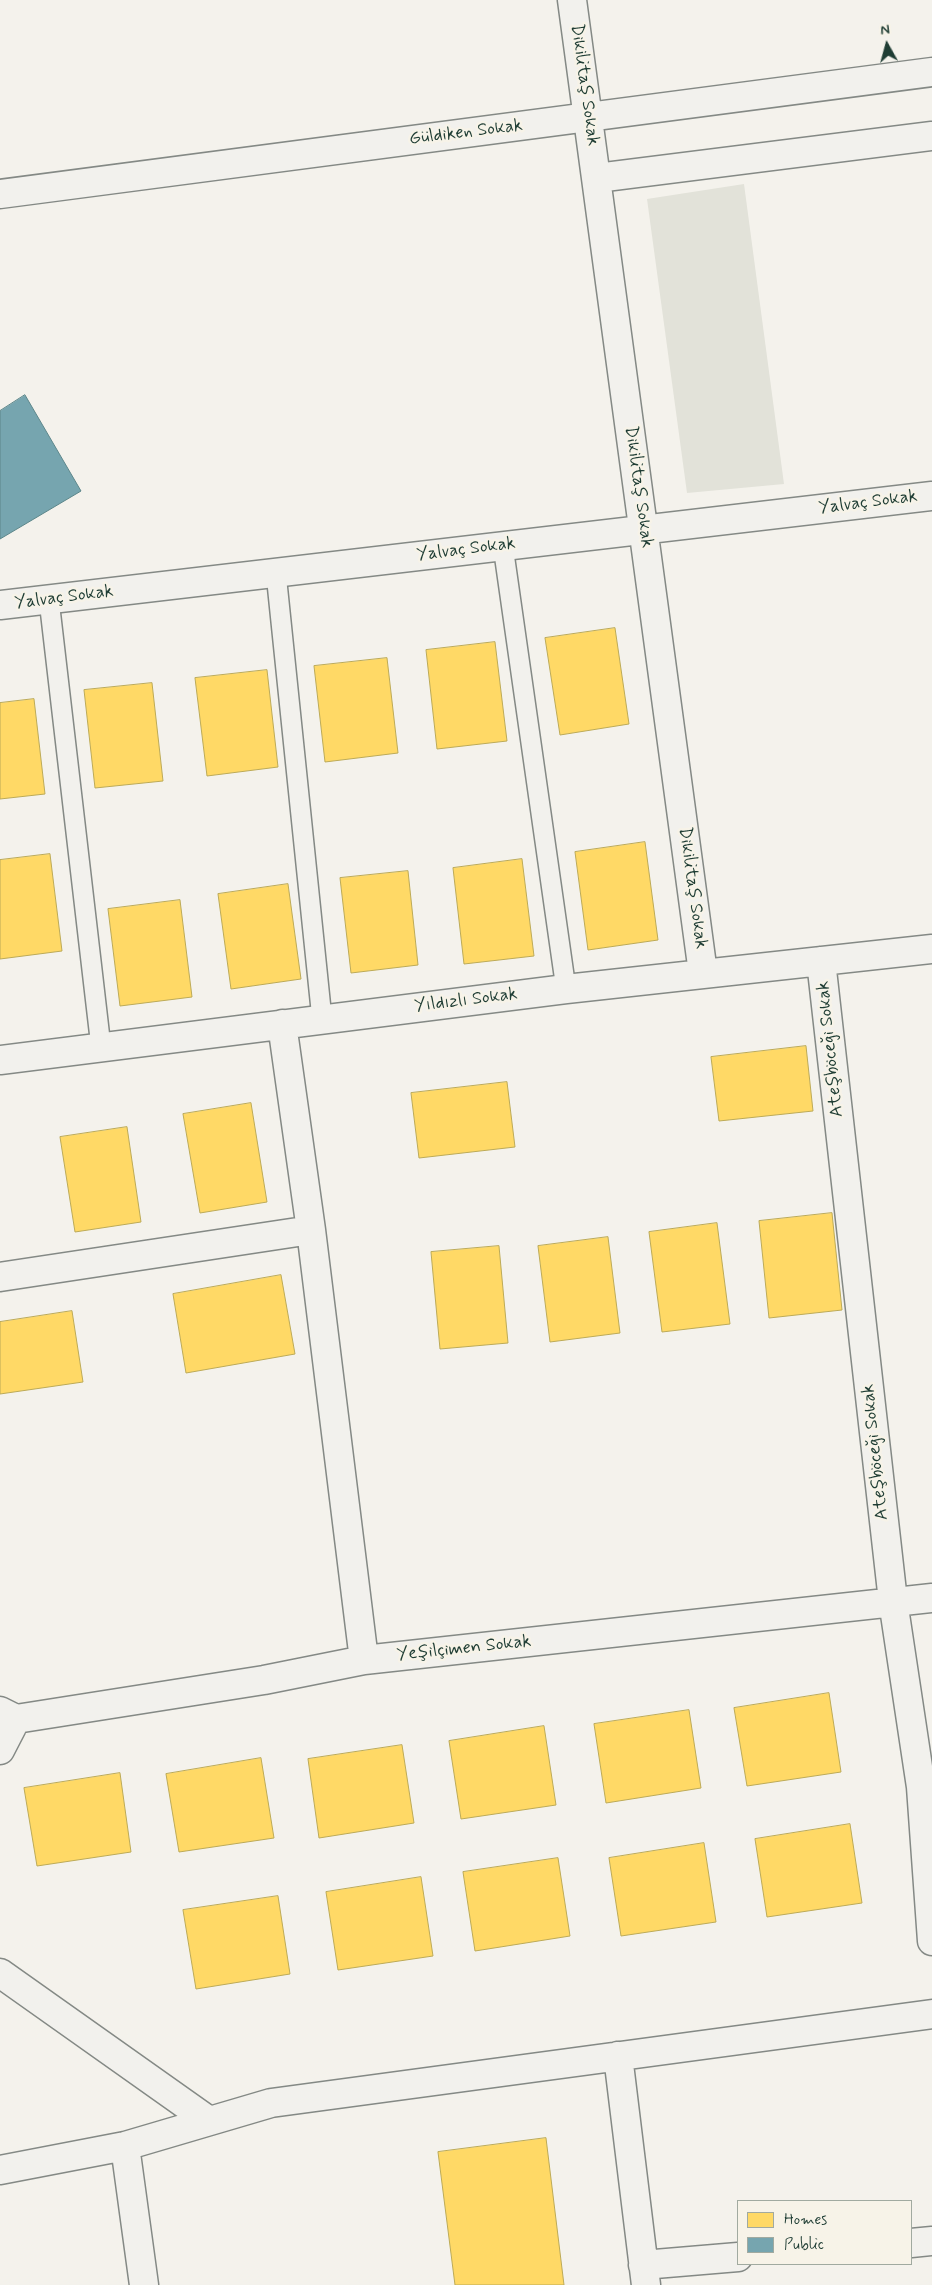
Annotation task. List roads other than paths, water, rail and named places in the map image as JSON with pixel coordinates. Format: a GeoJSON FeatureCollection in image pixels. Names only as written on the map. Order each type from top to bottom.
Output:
{"type":"FeatureCollection","features":[{"type":"Feature","properties":{"kind":"street","name":"Dikilitaş Sokak"},"geometry":{"type":"LineString","coordinates":[[572,0],[703,973]]}},
{"type":"Feature","properties":{"kind":"street","name":"Güldiken Sokak"},"geometry":{"type":"LineString","coordinates":[[0,194],[932,72]]}},
{"type":"Feature","properties":{"kind":"street"},"geometry":{"type":"LineString","coordinates":[[596,178],[932,136]]}},
{"type":"Feature","properties":{"kind":"street","name":"Yalvaç Sokak"},"geometry":{"type":"LineString","coordinates":[[0,605],[932,496]]}},
{"type":"Feature","properties":{"kind":"street","name":"Yıldızlı Sokak"},"geometry":{"type":"LineString","coordinates":[[0,1060],[566,988],[932,949]]}},
{"type":"Feature","properties":{"kind":"street","name":"Ateşböceği Sokak"},"geometry":{"type":"LineString","coordinates":[[821,961],[893,1602],[921,1787],[932,1942]]}},
{"type":"Feature","properties":{"kind":"street"},"geometry":{"type":"LineString","coordinates":[[282,1024],[364,1660]]}},
{"type":"Feature","properties":{"kind":"street"},"geometry":{"type":"LineString","coordinates":[[0,1277],[310,1230]]}},
{"type":"Feature","properties":{"kind":"street","name":"Yeşilçimen Sokak"},"geometry":{"type":"LineString","coordinates":[[8,1715],[264,1680],[364,1660],[932,1598]]}},
{"type":"Feature","properties":{"kind":"street"},"geometry":{"type":"LineString","coordinates":[[0,1750],[8,1715]]}},
{"type":"Feature","properties":{"kind":"street"},"geometry":{"type":"LineString","coordinates":[[0,1973],[209,2121]]}},
{"type":"Feature","properties":{"kind":"street"},"geometry":{"type":"LineString","coordinates":[[0,2170],[125,2146],[271,2103],[932,2014]]}},
{"type":"Feature","properties":{"kind":"street"},"geometry":{"type":"LineString","coordinates":[[618,2056],[645,2275],[737,2257]]}},
{"type":"Feature","properties":{"kind":"street"},"geometry":{"type":"LineString","coordinates":[[125,2146],[144,2285]]}},
{"type":"Feature","properties":{"kind":"street"},"geometry":{"type":"LineString","coordinates":[[912,2243],[932,2241]]}},
{"type":"Feature","properties":{"kind":"lane"},"geometry":{"type":"LineString","coordinates":[[503,546],[566,988]]}},
{"type":"Feature","properties":{"kind":"lane"},"geometry":{"type":"LineString","coordinates":[[276,573],[322,1019]]}},
{"type":"Feature","properties":{"kind":"lane"},"geometry":{"type":"LineString","coordinates":[[49,600],[101,1047]]}}]}
